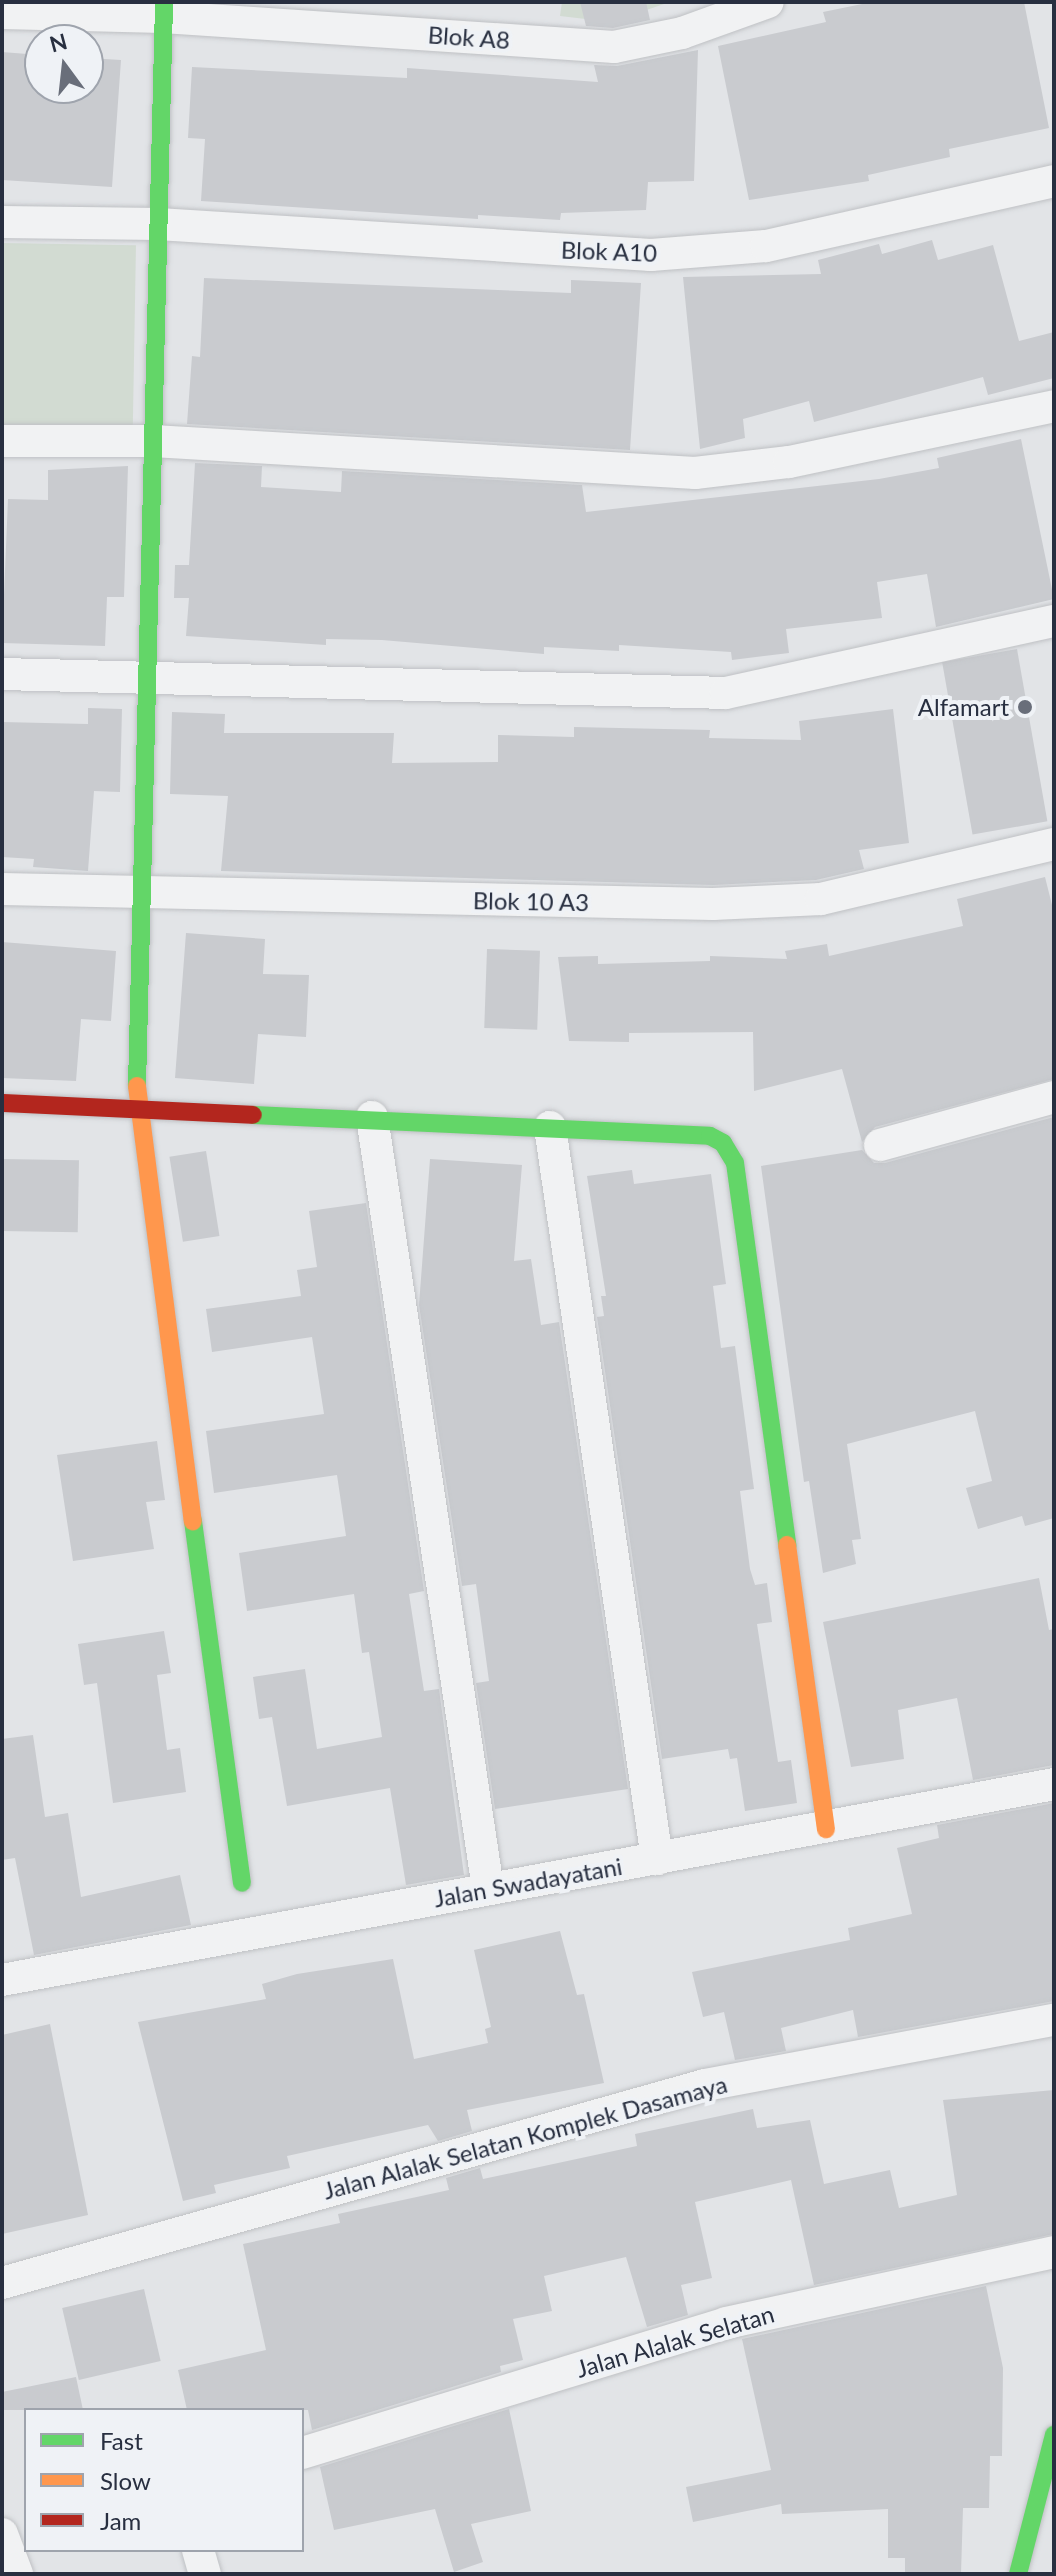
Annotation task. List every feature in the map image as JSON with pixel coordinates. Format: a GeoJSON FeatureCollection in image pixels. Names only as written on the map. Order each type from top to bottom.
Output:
{"type":"FeatureCollection","features":[{"type":"Feature","properties":{"kind":"street","name":"Blok A8"},"geometry":{"type":"LineString","coordinates":[[2,13],[163,9],[614,47],[682,33],[768,2]]}},
{"type":"Feature","properties":{"kind":"street"},"geometry":{"type":"LineString","coordinates":[[163,9],[137,1106],[242,1883]]}},
{"type":"Feature","properties":{"kind":"street","name":"Blok A10"},"geometry":{"type":"LineString","coordinates":[[2,222],[158,224],[651,255],[766,246],[1054,181]]}},
{"type":"Feature","properties":{"kind":"street"},"geometry":{"type":"LineString","coordinates":[[2,441],[153,441],[695,473],[789,462],[1054,406]]}},
{"type":"Feature","properties":{"kind":"street"},"geometry":{"type":"LineString","coordinates":[[2,674],[726,693],[1054,621]]}},
{"type":"Feature","properties":{"kind":"street","name":"Blok 10 A3"},"geometry":{"type":"LineString","coordinates":[[2,889],[744,903],[821,899],[1054,844]]}},
{"type":"Feature","properties":{"kind":"street"},"geometry":{"type":"LineString","coordinates":[[880,1145],[1054,1097]]}},
{"type":"Feature","properties":{"kind":"street"},"geometry":{"type":"LineString","coordinates":[[2,1103],[372,1117],[710,1136],[723,1143],[735,1163],[826,1829]]}},
{"type":"Feature","properties":{"kind":"street"},"geometry":{"type":"LineString","coordinates":[[372,1117],[488,1889]]}},
{"type":"Feature","properties":{"kind":"street"},"geometry":{"type":"LineString","coordinates":[[550,1127],[657,1859]]}},
{"type":"Feature","properties":{"kind":"street","name":"Jalan Swadayatani"},"geometry":{"type":"LineString","coordinates":[[2,1980],[826,1829],[1054,1784]]}},
{"type":"Feature","properties":{"kind":"street","name":"Jalan Alalak Selatan Komplek Dasamaya"},"geometry":{"type":"LineString","coordinates":[[2,2283],[705,2085],[1054,2020]]}},
{"type":"Feature","properties":{"kind":"street","name":"Jalan Alalak Selatan"},"geometry":{"type":"LineString","coordinates":[[304,2452],[726,2323],[1054,2252]]}},
{"type":"Feature","properties":{"kind":"street"},"geometry":{"type":"LineString","coordinates":[[1018,2574],[1054,2435]]}},
{"type":"Feature","properties":{"kind":"street"},"geometry":{"type":"LineString","coordinates":[[2,2534],[17,2574]]}},
{"type":"Feature","properties":{"kind":"street"},"geometry":{"type":"LineString","coordinates":[[199,2552],[205,2574]]}},
{"type":"Feature","properties":{"kind":"shaded area"},"geometry":{"type":"Polygon","coordinates":[[[562,2],[670,2],[611,22],[560,16],[562,2]]]}},
{"type":"Feature","properties":{"kind":"shaded area"},"geometry":{"type":"Polygon","coordinates":[[[2,243],[136,245],[133,427],[2,425],[2,243]]]}},
{"type":"Feature","properties":{"kind":"building"},"geometry":{"type":"Polygon","coordinates":[[[580,2],[646,2],[650,20],[613,28],[586,26],[580,2]]]}},
{"type":"Feature","properties":{"kind":"building"},"geometry":{"type":"Polygon","coordinates":[[[872,2],[1024,2],[1049,128],[949,149],[950,157],[868,175],[869,181],[749,200],[718,46],[826,22],[823,12],[872,2]]]}},
{"type":"Feature","properties":{"kind":"building"},"geometry":{"type":"Polygon","coordinates":[[[698,50],[694,181],[648,182],[646,210],[561,213],[560,220],[478,215],[478,219],[201,201],[205,139],[188,138],[192,67],[407,78],[407,68],[598,82],[594,65],[617,66],[698,50]]]}},
{"type":"Feature","properties":{"kind":"building"},"geometry":{"type":"Polygon","coordinates":[[[2,52],[24,54],[24,104],[104,104],[104,59],[121,60],[112,187],[2,180],[2,52]]]}},
{"type":"Feature","properties":{"kind":"building"},"geometry":{"type":"Polygon","coordinates":[[[932,240],[938,260],[993,245],[1019,341],[1054,332],[1054,378],[988,395],[983,377],[814,422],[809,401],[743,419],[745,438],[700,449],[683,277],[821,274],[818,260],[879,244],[882,254],[932,240]]]}},
{"type":"Feature","properties":{"kind":"building"},"geometry":{"type":"Polygon","coordinates":[[[204,278],[571,293],[571,280],[641,283],[630,450],[187,424],[192,356],[200,357],[204,278]]]}},
{"type":"Feature","properties":{"kind":"building"},"geometry":{"type":"Polygon","coordinates":[[[1021,439],[1054,599],[936,627],[927,574],[877,582],[882,618],[786,629],[789,653],[732,660],[731,652],[619,645],[619,651],[544,647],[544,654],[382,640],[326,639],[326,645],[186,636],[189,598],[174,598],[175,565],[189,565],[195,463],[262,466],[261,487],[341,492],[342,471],[582,485],[586,512],[879,479],[939,468],[937,458],[1021,439]]]}},
{"type":"Feature","properties":{"kind":"building"},"geometry":{"type":"Polygon","coordinates":[[[128,466],[124,597],[107,597],[105,646],[2,643],[8,499],[48,500],[48,470],[128,466]]]}},
{"type":"Feature","properties":{"kind":"building"},"geometry":{"type":"Polygon","coordinates":[[[1017,649],[1047,821],[973,835],[942,662],[1017,649]]]}},
{"type":"Feature","properties":{"kind":"building"},"geometry":{"type":"Polygon","coordinates":[[[88,708],[122,709],[120,792],[94,791],[88,871],[33,867],[34,859],[2,857],[2,722],[88,724],[88,708]]]}},
{"type":"Feature","properties":{"kind":"building"},"geometry":{"type":"Polygon","coordinates":[[[893,709],[909,843],[859,850],[864,869],[816,880],[713,885],[221,871],[228,796],[170,794],[172,712],[225,714],[224,733],[394,733],[392,763],[498,762],[498,735],[574,737],[574,727],[710,730],[709,738],[801,740],[799,721],[893,709]]]}},
{"type":"Feature","properties":{"kind":"building"},"geometry":{"type":"Polygon","coordinates":[[[1045,877],[1054,913],[1054,1079],[875,1127],[862,1142],[842,1069],[754,1091],[753,1032],[629,1033],[629,1042],[569,1041],[558,957],[598,956],[598,964],[710,961],[710,956],[787,959],[785,951],[827,944],[829,956],[963,926],[957,899],[1045,877]]]}},
{"type":"Feature","properties":{"kind":"building"},"geometry":{"type":"Polygon","coordinates":[[[186,933],[265,939],[263,974],[309,975],[306,1037],[258,1034],[254,1084],[175,1078],[186,933]]]}},
{"type":"Feature","properties":{"kind":"building"},"geometry":{"type":"Polygon","coordinates":[[[2,942],[116,951],[111,1021],[81,1019],[76,1081],[2,1078],[2,942]]]}},
{"type":"Feature","properties":{"kind":"building"},"geometry":{"type":"Polygon","coordinates":[[[487,949],[540,951],[537,1030],[484,1028],[487,949]]]}},
{"type":"Feature","properties":{"kind":"building"},"geometry":{"type":"Polygon","coordinates":[[[1054,1117],[1054,1518],[1025,1526],[1022,1516],[978,1529],[966,1488],[992,1481],[975,1411],[847,1444],[861,1539],[852,1540],[856,1564],[823,1573],[809,1481],[804,1482],[761,1166],[862,1150],[874,1163],[885,1163],[1054,1117]]]}},
{"type":"Feature","properties":{"kind":"building"},"geometry":{"type":"Polygon","coordinates":[[[206,1151],[219,1236],[183,1242],[169,1157],[206,1151]]]}},
{"type":"Feature","properties":{"kind":"building"},"geometry":{"type":"Polygon","coordinates":[[[2,1159],[79,1160],[78,1232],[2,1231],[2,1159]]]}},
{"type":"Feature","properties":{"kind":"building"},"geometry":{"type":"Polygon","coordinates":[[[430,1159],[522,1165],[514,1261],[531,1259],[541,1325],[559,1322],[628,1789],[495,1809],[476,1683],[489,1681],[476,1584],[462,1586],[419,1305],[430,1159]]]}},
{"type":"Feature","properties":{"kind":"building"},"geometry":{"type":"Polygon","coordinates":[[[632,1170],[634,1184],[711,1174],[726,1284],[713,1286],[721,1348],[735,1346],[754,1489],[740,1491],[750,1569],[755,1585],[767,1583],[772,1622],[757,1624],[778,1762],[791,1760],[797,1803],[745,1811],[737,1758],[730,1759],[728,1749],[662,1759],[597,1317],[604,1316],[601,1296],[606,1296],[587,1176],[632,1170]]]}},
{"type":"Feature","properties":{"kind":"building"},"geometry":{"type":"Polygon","coordinates":[[[366,1203],[424,1591],[409,1594],[424,1691],[439,1689],[464,1875],[406,1885],[390,1788],[287,1806],[272,1717],[259,1719],[253,1677],[305,1669],[317,1749],[382,1737],[369,1652],[362,1653],[354,1594],[247,1611],[239,1553],[346,1536],[337,1475],[214,1493],[206,1431],[324,1414],[312,1337],[212,1352],[206,1309],[301,1296],[297,1270],[317,1267],[309,1211],[366,1203]]]}},
{"type":"Feature","properties":{"kind":"building"},"geometry":{"type":"Polygon","coordinates":[[[157,1441],[165,1500],[146,1502],[154,1549],[73,1561],[57,1455],[157,1441]]]}},
{"type":"Feature","properties":{"kind":"building"},"geometry":{"type":"Polygon","coordinates":[[[1039,1578],[1049,1630],[1054,1629],[1054,1765],[973,1780],[957,1698],[898,1710],[904,1759],[851,1767],[823,1622],[1039,1578]]]}},
{"type":"Feature","properties":{"kind":"building"},"geometry":{"type":"Polygon","coordinates":[[[164,1631],[171,1673],[157,1675],[167,1750],[180,1748],[186,1792],[113,1803],[97,1683],[84,1685],[78,1644],[164,1631]]]}},
{"type":"Feature","properties":{"kind":"building"},"geometry":{"type":"Polygon","coordinates":[[[33,1735],[45,1817],[68,1813],[81,1897],[180,1875],[191,1925],[34,1955],[15,1858],[2,1860],[2,1739],[33,1735]]]}},
{"type":"Feature","properties":{"kind":"building"},"geometry":{"type":"Polygon","coordinates":[[[1054,1803],[1054,2001],[858,2037],[853,2010],[781,2028],[786,2051],[735,2060],[724,2012],[703,2017],[692,1972],[850,1940],[848,1928],[912,1914],[897,1848],[939,1838],[937,1825],[1054,1803]]]}},
{"type":"Feature","properties":{"kind":"building"},"geometry":{"type":"Polygon","coordinates":[[[560,1931],[577,1995],[584,1994],[604,2083],[467,2110],[472,2131],[438,2141],[428,2125],[287,2156],[290,2168],[214,2185],[216,2193],[183,2201],[138,2022],[266,1999],[262,1984],[297,1974],[393,1959],[414,2059],[488,2043],[485,2029],[491,2027],[474,1950],[560,1931]]]}},
{"type":"Feature","properties":{"kind":"building"},"geometry":{"type":"Polygon","coordinates":[[[50,2024],[88,2215],[2,2234],[2,2035],[50,2024]]]}},
{"type":"Feature","properties":{"kind":"building"},"geometry":{"type":"Polygon","coordinates":[[[1054,2090],[1054,2234],[814,2285],[791,2180],[695,2202],[712,2278],[681,2285],[688,2315],[647,2327],[626,2257],[544,2276],[552,2311],[513,2319],[523,2360],[500,2366],[501,2372],[312,2430],[308,2410],[304,2408],[187,2408],[178,2370],[266,2350],[243,2244],[340,2223],[338,2214],[449,2190],[446,2178],[480,2168],[483,2179],[637,2146],[635,2134],[753,2109],[757,2128],[810,2120],[824,2184],[890,2170],[899,2208],[957,2195],[943,2100],[1054,2090]]]}},
{"type":"Feature","properties":{"kind":"building"},"geometry":{"type":"Polygon","coordinates":[[[986,2286],[1003,2368],[1002,2456],[990,2456],[989,2508],[963,2508],[961,2574],[905,2574],[905,2558],[888,2558],[888,2509],[782,2514],[781,2504],[693,2522],[686,2487],[771,2470],[742,2339],[986,2286]]]}},
{"type":"Feature","properties":{"kind":"building"},"geometry":{"type":"Polygon","coordinates":[[[144,2289],[161,2361],[79,2380],[62,2308],[144,2289]]]}},
{"type":"Feature","properties":{"kind":"building"},"geometry":{"type":"Polygon","coordinates":[[[76,2377],[83,2408],[2,2410],[2,2392],[76,2377]]]}},
{"type":"Feature","properties":{"kind":"building"},"geometry":{"type":"Polygon","coordinates":[[[509,2409],[531,2511],[471,2524],[483,2562],[454,2572],[435,2509],[334,2530],[320,2467],[509,2409]]]}},
{"type":"Feature","properties":{"kind":"traffic: fast"},"geometry":{"type":"LineString","coordinates":[[137,1086],[164,2]]}},
{"type":"Feature","properties":{"kind":"traffic: fast"},"geometry":{"type":"LineString","coordinates":[[253,1115],[710,1136],[723,1143],[735,1163],[787,1545]]}},
{"type":"Feature","properties":{"kind":"traffic: fast"},"geometry":{"type":"LineString","coordinates":[[193,1521],[242,1883]]}},
{"type":"Feature","properties":{"kind":"traffic: fast"},"geometry":{"type":"LineString","coordinates":[[1018,2574],[1054,2435]]}},
{"type":"Feature","properties":{"kind":"traffic: slow"},"geometry":{"type":"LineString","coordinates":[[137,1086],[193,1521]]}},
{"type":"Feature","properties":{"kind":"traffic: slow"},"geometry":{"type":"LineString","coordinates":[[787,1545],[826,1829]]}},
{"type":"Feature","properties":{"kind":"traffic: jam"},"geometry":{"type":"LineString","coordinates":[[2,1103],[253,1115]]}},
{"type":"Feature","properties":{"kind":"place","name":"Alfamart"},"geometry":{"type":"Point","coordinates":[1025,707]}}]}
